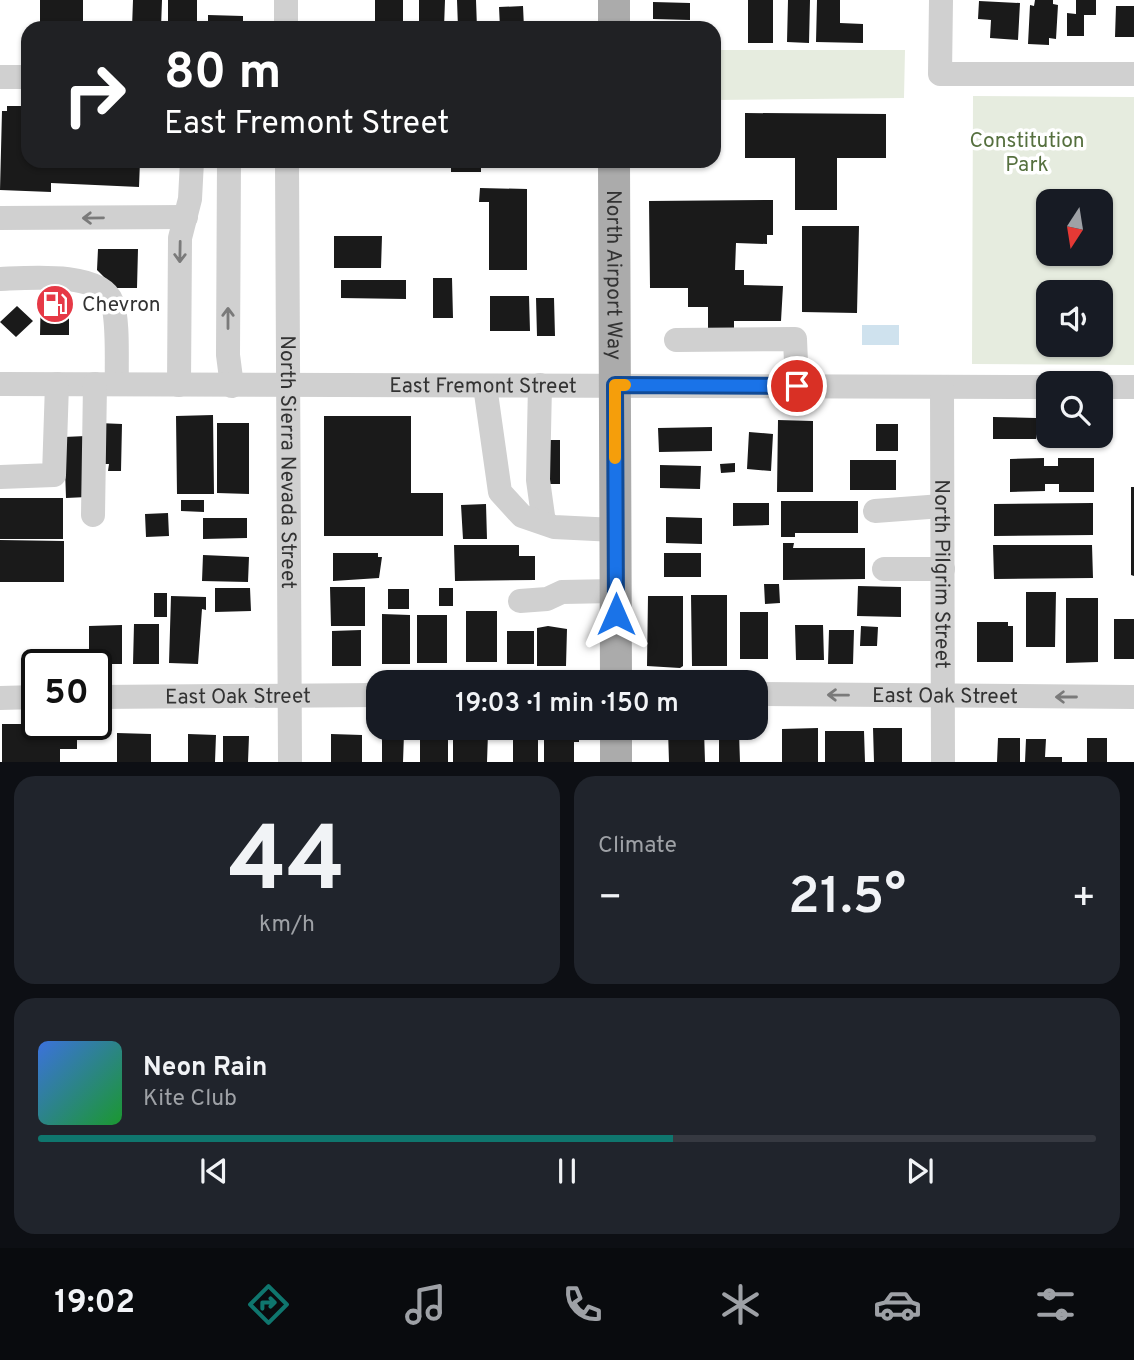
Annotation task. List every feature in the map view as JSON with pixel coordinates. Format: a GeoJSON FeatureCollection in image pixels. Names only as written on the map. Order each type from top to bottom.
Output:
{"type":"FeatureCollection","features":[{"type":"Feature","properties":{"kind":"main road"},"geometry":{"type":"LineString","coordinates":[[614,0],[614,21]]}},
{"type":"Feature","properties":{"kind":"main road","name":"North Airport Way"},"geometry":{"type":"LineString","coordinates":[[614,168],[616,670]]}},
{"type":"Feature","properties":{"kind":"main road"},"geometry":{"type":"LineString","coordinates":[[616,740],[616,761]]}},
{"type":"Feature","properties":{"kind":"street"},"geometry":{"type":"LineString","coordinates":[[286,0],[286,21]]}},
{"type":"Feature","properties":{"kind":"street"},"geometry":{"type":"LineString","coordinates":[[941,0],[940,74],[1134,74]]}},
{"type":"Feature","properties":{"kind":"street"},"geometry":{"type":"LineString","coordinates":[[0,77],[21,77]]}},
{"type":"Feature","properties":{"kind":"street"},"geometry":{"type":"LineString","coordinates":[[179,385],[180,238],[190,199],[192,168]]}},
{"type":"Feature","properties":{"kind":"street"},"geometry":{"type":"LineString","coordinates":[[229,168],[228,355],[232,386]]}},
{"type":"Feature","properties":{"kind":"street","name":"North Sierra Nevada Street"},"geometry":{"type":"LineString","coordinates":[[287,168],[290,761]]}},
{"type":"Feature","properties":{"kind":"street"},"geometry":{"type":"LineString","coordinates":[[0,218],[186,217]]}},
{"type":"Feature","properties":{"kind":"street"},"geometry":{"type":"LineString","coordinates":[[0,279],[72,279],[106,291],[113,304],[93,515]]}},
{"type":"Feature","properties":{"kind":"street"},"geometry":{"type":"LineString","coordinates":[[676,340],[795,339],[797,386]]}},
{"type":"Feature","properties":{"kind":"street","name":"East Fremont Street"},"geometry":{"type":"LineString","coordinates":[[0,384],[1036,387]]}},
{"type":"Feature","properties":{"kind":"street"},"geometry":{"type":"LineString","coordinates":[[0,477],[54,475],[57,384]]}},
{"type":"Feature","properties":{"kind":"street"},"geometry":{"type":"LineString","coordinates":[[540,385],[538,480],[544,523]]}},
{"type":"Feature","properties":{"kind":"street"},"geometry":{"type":"LineString","coordinates":[[485,386],[500,492],[522,516],[554,527],[615,530]]}},
{"type":"Feature","properties":{"kind":"street","name":"North Pilgrim Street"},"geometry":{"type":"LineString","coordinates":[[942,387],[943,761]]}},
{"type":"Feature","properties":{"kind":"street"},"geometry":{"type":"LineString","coordinates":[[1113,387],[1134,387]]}},
{"type":"Feature","properties":{"kind":"street"},"geometry":{"type":"LineString","coordinates":[[875,511],[942,506]]}},
{"type":"Feature","properties":{"kind":"street"},"geometry":{"type":"LineString","coordinates":[[884,569],[943,569]]}},
{"type":"Feature","properties":{"kind":"street"},"geometry":{"type":"LineString","coordinates":[[520,601],[547,599],[562,592],[616,590]]}},
{"type":"Feature","properties":{"kind":"street","name":"East Oak Street"},"geometry":{"type":"LineString","coordinates":[[768,694],[1134,697]]}},
{"type":"Feature","properties":{"kind":"street","name":"East Oak Street"},"geometry":{"type":"LineString","coordinates":[[112,696],[366,695]]}},
{"type":"Feature","properties":{"kind":"street"},"geometry":{"type":"LineString","coordinates":[[0,698],[21,697]]}},
{"type":"Feature","properties":{"kind":"green space"},"geometry":{"type":"Polygon","coordinates":[[[721,50],[905,50],[904,98],[721,100],[721,50]]]}},
{"type":"Feature","properties":{"kind":"green space","name":"Constitution Park"},"geometry":{"type":"Polygon","coordinates":[[[973,96],[1134,97],[1134,365],[972,364],[973,96]]]}},
{"type":"Feature","properties":{"kind":"water"},"geometry":{"type":"Polygon","coordinates":[[[862,325],[899,325],[899,345],[862,345],[862,325]]]}},
{"type":"Feature","properties":{"kind":"building"},"geometry":{"type":"Polygon","coordinates":[[[40,0],[83,0],[83,21],[40,21],[40,0]]]}},
{"type":"Feature","properties":{"kind":"building"},"geometry":{"type":"Polygon","coordinates":[[[133,0],[162,0],[161,21],[132,21],[133,0]]]}},
{"type":"Feature","properties":{"kind":"building"},"geometry":{"type":"Polygon","coordinates":[[[168,0],[197,0],[197,21],[168,21],[168,0]]]}},
{"type":"Feature","properties":{"kind":"building"},"geometry":{"type":"Polygon","coordinates":[[[375,0],[403,0],[403,21],[375,21],[375,0]]]}},
{"type":"Feature","properties":{"kind":"building"},"geometry":{"type":"Polygon","coordinates":[[[419,0],[445,0],[444,21],[419,21],[419,0]]]}},
{"type":"Feature","properties":{"kind":"building"},"geometry":{"type":"Polygon","coordinates":[[[457,0],[476,0],[477,21],[458,21],[457,0]]]}},
{"type":"Feature","properties":{"kind":"building"},"geometry":{"type":"Polygon","coordinates":[[[748,0],[773,0],[773,43],[748,43],[748,0]]]}},
{"type":"Feature","properties":{"kind":"building"},"geometry":{"type":"Polygon","coordinates":[[[788,0],[810,0],[809,43],[787,42],[788,0]]]}},
{"type":"Feature","properties":{"kind":"building"},"geometry":{"type":"Polygon","coordinates":[[[817,0],[840,0],[840,23],[863,24],[863,43],[816,42],[817,0]]]}},
{"type":"Feature","properties":{"kind":"building"},"geometry":{"type":"Polygon","coordinates":[[[1035,0],[1053,0],[1053,4],[1058,5],[1056,39],[1049,38],[1049,45],[1028,44],[1030,5],[1034,6],[1035,0]]]}},
{"type":"Feature","properties":{"kind":"building"},"geometry":{"type":"Polygon","coordinates":[[[1076,0],[1096,0],[1096,15],[1084,15],[1084,36],[1067,36],[1067,13],[1076,14],[1076,0]]]}},
{"type":"Feature","properties":{"kind":"building"},"geometry":{"type":"Polygon","coordinates":[[[979,1],[1020,3],[1018,40],[990,38],[991,20],[978,19],[979,1]]]}},
{"type":"Feature","properties":{"kind":"building"},"geometry":{"type":"Polygon","coordinates":[[[653,2],[690,3],[690,20],[653,19],[653,2]]]}},
{"type":"Feature","properties":{"kind":"building"},"geometry":{"type":"Polygon","coordinates":[[[523,6],[524,21],[500,21],[499,7],[523,6]]]}},
{"type":"Feature","properties":{"kind":"building"},"geometry":{"type":"Polygon","coordinates":[[[1116,6],[1134,6],[1134,37],[1115,37],[1116,6]]]}},
{"type":"Feature","properties":{"kind":"building"},"geometry":{"type":"Polygon","coordinates":[[[208,15],[243,16],[243,21],[208,21],[208,15]]]}},
{"type":"Feature","properties":{"kind":"building"},"geometry":{"type":"Polygon","coordinates":[[[7,106],[21,106],[21,168],[140,168],[139,187],[51,183],[51,192],[0,190],[2,111],[7,111],[7,106]]]}},
{"type":"Feature","properties":{"kind":"building"},"geometry":{"type":"Polygon","coordinates":[[[745,113],[886,114],[886,158],[837,158],[837,210],[795,210],[795,158],[745,158],[745,113]]]}},
{"type":"Feature","properties":{"kind":"building"},"geometry":{"type":"Polygon","coordinates":[[[451,168],[481,168],[481,172],[451,172],[451,168]]]}},
{"type":"Feature","properties":{"kind":"building"},"geometry":{"type":"Polygon","coordinates":[[[480,188],[527,189],[527,270],[489,270],[489,202],[479,202],[480,188]]]}},
{"type":"Feature","properties":{"kind":"building"},"geometry":{"type":"Polygon","coordinates":[[[773,200],[773,235],[767,235],[767,244],[736,243],[735,270],[744,270],[744,285],[783,286],[781,321],[734,321],[734,328],[708,329],[708,307],[688,307],[688,288],[650,288],[649,201],[773,200]]]}},
{"type":"Feature","properties":{"kind":"building"},"geometry":{"type":"Polygon","coordinates":[[[802,226],[859,226],[857,313],[802,312],[802,226]]]}},
{"type":"Feature","properties":{"kind":"building"},"geometry":{"type":"Polygon","coordinates":[[[334,236],[382,236],[381,268],[334,268],[334,236]]]}},
{"type":"Feature","properties":{"kind":"building"},"geometry":{"type":"Polygon","coordinates":[[[98,249],[138,249],[137,288],[115,288],[97,270],[98,249]]]}},
{"type":"Feature","properties":{"kind":"building"},"geometry":{"type":"Polygon","coordinates":[[[433,278],[452,278],[453,318],[433,318],[433,278]]]}},
{"type":"Feature","properties":{"kind":"building"},"geometry":{"type":"Polygon","coordinates":[[[341,280],[406,280],[406,299],[341,298],[341,280]]]}},
{"type":"Feature","properties":{"kind":"building","name":"Chevron"},"geometry":{"type":"Polygon","coordinates":[[[41,290],[69,290],[69,335],[40,335],[41,290]]]}},
{"type":"Feature","properties":{"kind":"building"},"geometry":{"type":"Polygon","coordinates":[[[490,296],[529,296],[530,331],[490,331],[490,296]]]}},
{"type":"Feature","properties":{"kind":"building"},"geometry":{"type":"Polygon","coordinates":[[[536,298],[554,298],[555,336],[537,336],[536,298]]]}},
{"type":"Feature","properties":{"kind":"building"},"geometry":{"type":"Polygon","coordinates":[[[17,306],[33,321],[16,337],[0,322],[17,306]]]}},
{"type":"Feature","properties":{"kind":"building"},"geometry":{"type":"Polygon","coordinates":[[[213,415],[214,494],[177,494],[176,416],[213,415]]]}},
{"type":"Feature","properties":{"kind":"building"},"geometry":{"type":"Polygon","coordinates":[[[324,416],[411,416],[411,493],[443,493],[443,536],[324,536],[324,416]]]}},
{"type":"Feature","properties":{"kind":"building"},"geometry":{"type":"Polygon","coordinates":[[[993,417],[1036,418],[1036,439],[993,439],[993,417]]]}},
{"type":"Feature","properties":{"kind":"building"},"geometry":{"type":"Polygon","coordinates":[[[778,420],[813,421],[813,492],[777,492],[778,420]]]}},
{"type":"Feature","properties":{"kind":"building"},"geometry":{"type":"Polygon","coordinates":[[[98,423],[122,424],[121,471],[108,471],[109,464],[98,464],[98,423]]]}},
{"type":"Feature","properties":{"kind":"building"},"geometry":{"type":"Polygon","coordinates":[[[217,423],[249,423],[249,494],[217,493],[217,423]]]}},
{"type":"Feature","properties":{"kind":"building"},"geometry":{"type":"Polygon","coordinates":[[[876,424],[898,424],[898,451],[876,451],[876,424]]]}},
{"type":"Feature","properties":{"kind":"building"},"geometry":{"type":"Polygon","coordinates":[[[712,427],[712,451],[659,452],[658,428],[712,427]]]}},
{"type":"Feature","properties":{"kind":"building"},"geometry":{"type":"Polygon","coordinates":[[[749,432],[773,434],[771,471],[747,469],[749,432]]]}},
{"type":"Feature","properties":{"kind":"building"},"geometry":{"type":"Polygon","coordinates":[[[86,436],[87,497],[66,498],[64,437],[86,436]]]}},
{"type":"Feature","properties":{"kind":"building"},"geometry":{"type":"Polygon","coordinates":[[[542,440],[560,440],[560,484],[543,484],[542,440]]]}},
{"type":"Feature","properties":{"kind":"building"},"geometry":{"type":"Polygon","coordinates":[[[1044,458],[1044,466],[1058,466],[1058,458],[1094,458],[1094,492],[1059,492],[1059,484],[1045,484],[1045,491],[1010,492],[1010,459],[1044,458]]]}},
{"type":"Feature","properties":{"kind":"building"},"geometry":{"type":"Polygon","coordinates":[[[850,460],[896,460],[896,490],[850,490],[850,460]]]}},
{"type":"Feature","properties":{"kind":"building"},"geometry":{"type":"Polygon","coordinates":[[[735,463],[735,472],[721,473],[720,464],[735,463]]]}},
{"type":"Feature","properties":{"kind":"building"},"geometry":{"type":"Polygon","coordinates":[[[660,465],[701,466],[700,489],[660,488],[660,465]]]}},
{"type":"Feature","properties":{"kind":"building"},"geometry":{"type":"Polygon","coordinates":[[[1131,487],[1134,487],[1134,576],[1131,575],[1131,487]]]}},
{"type":"Feature","properties":{"kind":"building"},"geometry":{"type":"Polygon","coordinates":[[[0,498],[63,498],[63,539],[0,539],[0,498]]]}},
{"type":"Feature","properties":{"kind":"building"},"geometry":{"type":"Polygon","coordinates":[[[181,500],[204,500],[204,512],[181,511],[181,500]]]}},
{"type":"Feature","properties":{"kind":"building"},"geometry":{"type":"Polygon","coordinates":[[[781,501],[858,501],[858,533],[795,533],[795,537],[781,537],[781,501]]]}},
{"type":"Feature","properties":{"kind":"building"},"geometry":{"type":"Polygon","coordinates":[[[733,503],[769,503],[769,525],[733,526],[733,503]]]}},
{"type":"Feature","properties":{"kind":"building"},"geometry":{"type":"Polygon","coordinates":[[[1093,503],[1093,535],[994,536],[994,504],[1093,503]]]}},
{"type":"Feature","properties":{"kind":"building"},"geometry":{"type":"Polygon","coordinates":[[[486,504],[487,539],[463,539],[461,505],[486,504]]]}},
{"type":"Feature","properties":{"kind":"building"},"geometry":{"type":"Polygon","coordinates":[[[168,513],[169,536],[146,537],[145,514],[168,513]]]}},
{"type":"Feature","properties":{"kind":"building"},"geometry":{"type":"Polygon","coordinates":[[[666,517],[702,518],[702,544],[666,543],[666,517]]]}},
{"type":"Feature","properties":{"kind":"building"},"geometry":{"type":"Polygon","coordinates":[[[203,518],[247,518],[247,538],[203,539],[203,518]]]}},
{"type":"Feature","properties":{"kind":"building"},"geometry":{"type":"Polygon","coordinates":[[[0,540],[64,541],[64,582],[0,582],[0,540]]]}},
{"type":"Feature","properties":{"kind":"building"},"geometry":{"type":"Polygon","coordinates":[[[783,543],[794,543],[793,548],[865,548],[865,579],[783,580],[783,543]]]}},
{"type":"Feature","properties":{"kind":"building"},"geometry":{"type":"Polygon","coordinates":[[[454,545],[519,545],[519,556],[535,556],[535,580],[455,581],[454,545]]]}},
{"type":"Feature","properties":{"kind":"building"},"geometry":{"type":"Polygon","coordinates":[[[993,545],[1092,545],[1093,578],[994,579],[993,545]]]}},
{"type":"Feature","properties":{"kind":"building"},"geometry":{"type":"Polygon","coordinates":[[[333,553],[378,553],[378,557],[382,557],[379,578],[333,581],[333,553]]]}},
{"type":"Feature","properties":{"kind":"building"},"geometry":{"type":"Polygon","coordinates":[[[664,553],[701,553],[701,577],[664,577],[664,553]]]}},
{"type":"Feature","properties":{"kind":"building"},"geometry":{"type":"Polygon","coordinates":[[[203,555],[249,557],[248,582],[202,581],[203,555]]]}},
{"type":"Feature","properties":{"kind":"building"},"geometry":{"type":"Polygon","coordinates":[[[764,584],[779,584],[780,603],[765,604],[764,584]]]}},
{"type":"Feature","properties":{"kind":"building"},"geometry":{"type":"Polygon","coordinates":[[[858,586],[901,587],[901,617],[857,616],[858,586]]]}},
{"type":"Feature","properties":{"kind":"building"},"geometry":{"type":"Polygon","coordinates":[[[330,587],[365,587],[365,626],[331,626],[330,587]]]}},
{"type":"Feature","properties":{"kind":"building"},"geometry":{"type":"Polygon","coordinates":[[[215,588],[250,588],[251,611],[215,612],[215,588]]]}},
{"type":"Feature","properties":{"kind":"building"},"geometry":{"type":"Polygon","coordinates":[[[439,588],[453,588],[453,606],[439,606],[439,588]]]}},
{"type":"Feature","properties":{"kind":"building"},"geometry":{"type":"Polygon","coordinates":[[[388,589],[409,589],[409,609],[388,609],[388,589]]]}},
{"type":"Feature","properties":{"kind":"building"},"geometry":{"type":"Polygon","coordinates":[[[1026,592],[1056,592],[1055,647],[1026,647],[1026,592]]]}},
{"type":"Feature","properties":{"kind":"building"},"geometry":{"type":"Polygon","coordinates":[[[154,593],[167,593],[167,617],[154,617],[154,593]]]}},
{"type":"Feature","properties":{"kind":"building"},"geometry":{"type":"Polygon","coordinates":[[[691,595],[727,595],[727,666],[692,666],[691,595]]]}},
{"type":"Feature","properties":{"kind":"building"},"geometry":{"type":"Polygon","coordinates":[[[171,596],[206,597],[206,610],[202,609],[198,664],[169,663],[171,596]]]}},
{"type":"Feature","properties":{"kind":"building"},"geometry":{"type":"Polygon","coordinates":[[[648,596],[683,596],[683,666],[680,668],[647,666],[648,596]]]}},
{"type":"Feature","properties":{"kind":"building"},"geometry":{"type":"Polygon","coordinates":[[[1066,598],[1098,598],[1098,662],[1066,663],[1066,598]]]}},
{"type":"Feature","properties":{"kind":"building"},"geometry":{"type":"Polygon","coordinates":[[[466,611],[497,611],[497,662],[466,662],[466,611]]]}},
{"type":"Feature","properties":{"kind":"building"},"geometry":{"type":"Polygon","coordinates":[[[740,612],[768,612],[768,659],[740,659],[740,612]]]}},
{"type":"Feature","properties":{"kind":"building"},"geometry":{"type":"Polygon","coordinates":[[[382,614],[410,615],[410,664],[382,664],[382,614]]]}},
{"type":"Feature","properties":{"kind":"building"},"geometry":{"type":"Polygon","coordinates":[[[417,615],[447,615],[447,663],[417,663],[417,615]]]}},
{"type":"Feature","properties":{"kind":"building"},"geometry":{"type":"Polygon","coordinates":[[[1114,619],[1134,619],[1134,659],[1114,659],[1114,619]]]}},
{"type":"Feature","properties":{"kind":"building"},"geometry":{"type":"Polygon","coordinates":[[[977,622],[1008,622],[1008,626],[1013,626],[1013,662],[977,662],[977,622]]]}},
{"type":"Feature","properties":{"kind":"building"},"geometry":{"type":"Polygon","coordinates":[[[134,624],[159,624],[159,664],[133,664],[134,624]]]}},
{"type":"Feature","properties":{"kind":"building"},"geometry":{"type":"Polygon","coordinates":[[[122,625],[122,664],[112,664],[112,649],[89,649],[89,626],[122,625]]]}},
{"type":"Feature","properties":{"kind":"building"},"geometry":{"type":"Polygon","coordinates":[[[795,625],[823,625],[824,660],[796,660],[795,625]]]}},
{"type":"Feature","properties":{"kind":"building"},"geometry":{"type":"Polygon","coordinates":[[[548,626],[567,629],[566,666],[537,666],[537,628],[548,626]]]}},
{"type":"Feature","properties":{"kind":"building"},"geometry":{"type":"Polygon","coordinates":[[[861,626],[878,627],[877,646],[860,646],[861,626]]]}},
{"type":"Feature","properties":{"kind":"building"},"geometry":{"type":"Polygon","coordinates":[[[361,630],[361,666],[332,666],[332,631],[361,630]]]}},
{"type":"Feature","properties":{"kind":"building"},"geometry":{"type":"Polygon","coordinates":[[[829,630],[854,630],[853,664],[828,664],[829,630]]]}},
{"type":"Feature","properties":{"kind":"building"},"geometry":{"type":"Polygon","coordinates":[[[507,631],[534,631],[534,664],[507,664],[507,631]]]}},
{"type":"Feature","properties":{"kind":"building"},"geometry":{"type":"Polygon","coordinates":[[[2,724],[21,724],[21,740],[77,740],[77,749],[60,749],[60,762],[2,762],[2,724]]]}},
{"type":"Feature","properties":{"kind":"building"},"geometry":{"type":"Polygon","coordinates":[[[818,728],[818,762],[782,762],[782,729],[818,728]]]}},
{"type":"Feature","properties":{"kind":"building"},"geometry":{"type":"Polygon","coordinates":[[[873,728],[902,728],[902,762],[874,762],[873,728]]]}},
{"type":"Feature","properties":{"kind":"building"},"geometry":{"type":"Polygon","coordinates":[[[825,731],[864,731],[865,762],[825,762],[825,731]]]}},
{"type":"Feature","properties":{"kind":"building"},"geometry":{"type":"Polygon","coordinates":[[[117,733],[151,734],[151,762],[117,762],[117,733]]]}},
{"type":"Feature","properties":{"kind":"building"},"geometry":{"type":"Polygon","coordinates":[[[188,734],[216,735],[215,762],[188,762],[188,734]]]}},
{"type":"Feature","properties":{"kind":"building"},"geometry":{"type":"Polygon","coordinates":[[[331,734],[362,735],[362,762],[331,762],[331,734]]]}},
{"type":"Feature","properties":{"kind":"building"},"geometry":{"type":"Polygon","coordinates":[[[223,736],[249,736],[248,762],[223,762],[223,736]]]}},
{"type":"Feature","properties":{"kind":"building"},"geometry":{"type":"Polygon","coordinates":[[[998,738],[1020,738],[1020,762],[997,762],[998,738]]]}},
{"type":"Feature","properties":{"kind":"building"},"geometry":{"type":"Polygon","coordinates":[[[1087,738],[1107,738],[1107,762],[1087,762],[1087,738]]]}},
{"type":"Feature","properties":{"kind":"building"},"geometry":{"type":"Polygon","coordinates":[[[1026,739],[1046,739],[1045,757],[1062,757],[1062,762],[1025,762],[1026,739]]]}},
{"type":"Feature","properties":{"kind":"building"},"geometry":{"type":"Polygon","coordinates":[[[382,740],[404,740],[403,762],[382,762],[382,740]]]}},
{"type":"Feature","properties":{"kind":"building"},"geometry":{"type":"Polygon","coordinates":[[[420,740],[448,740],[448,762],[420,762],[420,740]]]}},
{"type":"Feature","properties":{"kind":"building"},"geometry":{"type":"Polygon","coordinates":[[[453,740],[488,740],[487,762],[453,762],[453,740]]]}},
{"type":"Feature","properties":{"kind":"building"},"geometry":{"type":"Polygon","coordinates":[[[513,740],[538,740],[538,762],[513,762],[513,740]]]}},
{"type":"Feature","properties":{"kind":"building"},"geometry":{"type":"Polygon","coordinates":[[[544,740],[579,740],[574,742],[574,762],[544,762],[544,740]]]}},
{"type":"Feature","properties":{"kind":"building"},"geometry":{"type":"Polygon","coordinates":[[[668,740],[704,740],[705,762],[669,762],[668,740]]]}},
{"type":"Feature","properties":{"kind":"building"},"geometry":{"type":"Polygon","coordinates":[[[719,740],[739,740],[740,762],[719,762],[719,740]]]}},
{"type":"Feature","properties":{"kind":"slow traffic"},"geometry":{"type":"LineString","coordinates":[[615,458],[615,385],[625,385]]}},
{"type":"Feature","properties":{"kind":"place","name":"Chevron"},"geometry":{"type":"Point","coordinates":[55,304]}},
{"type":"Feature","properties":{"kind":"route"},"geometry":{"type":"LineString","coordinates":[[616,614],[615,385],[797,386]]}}]}
